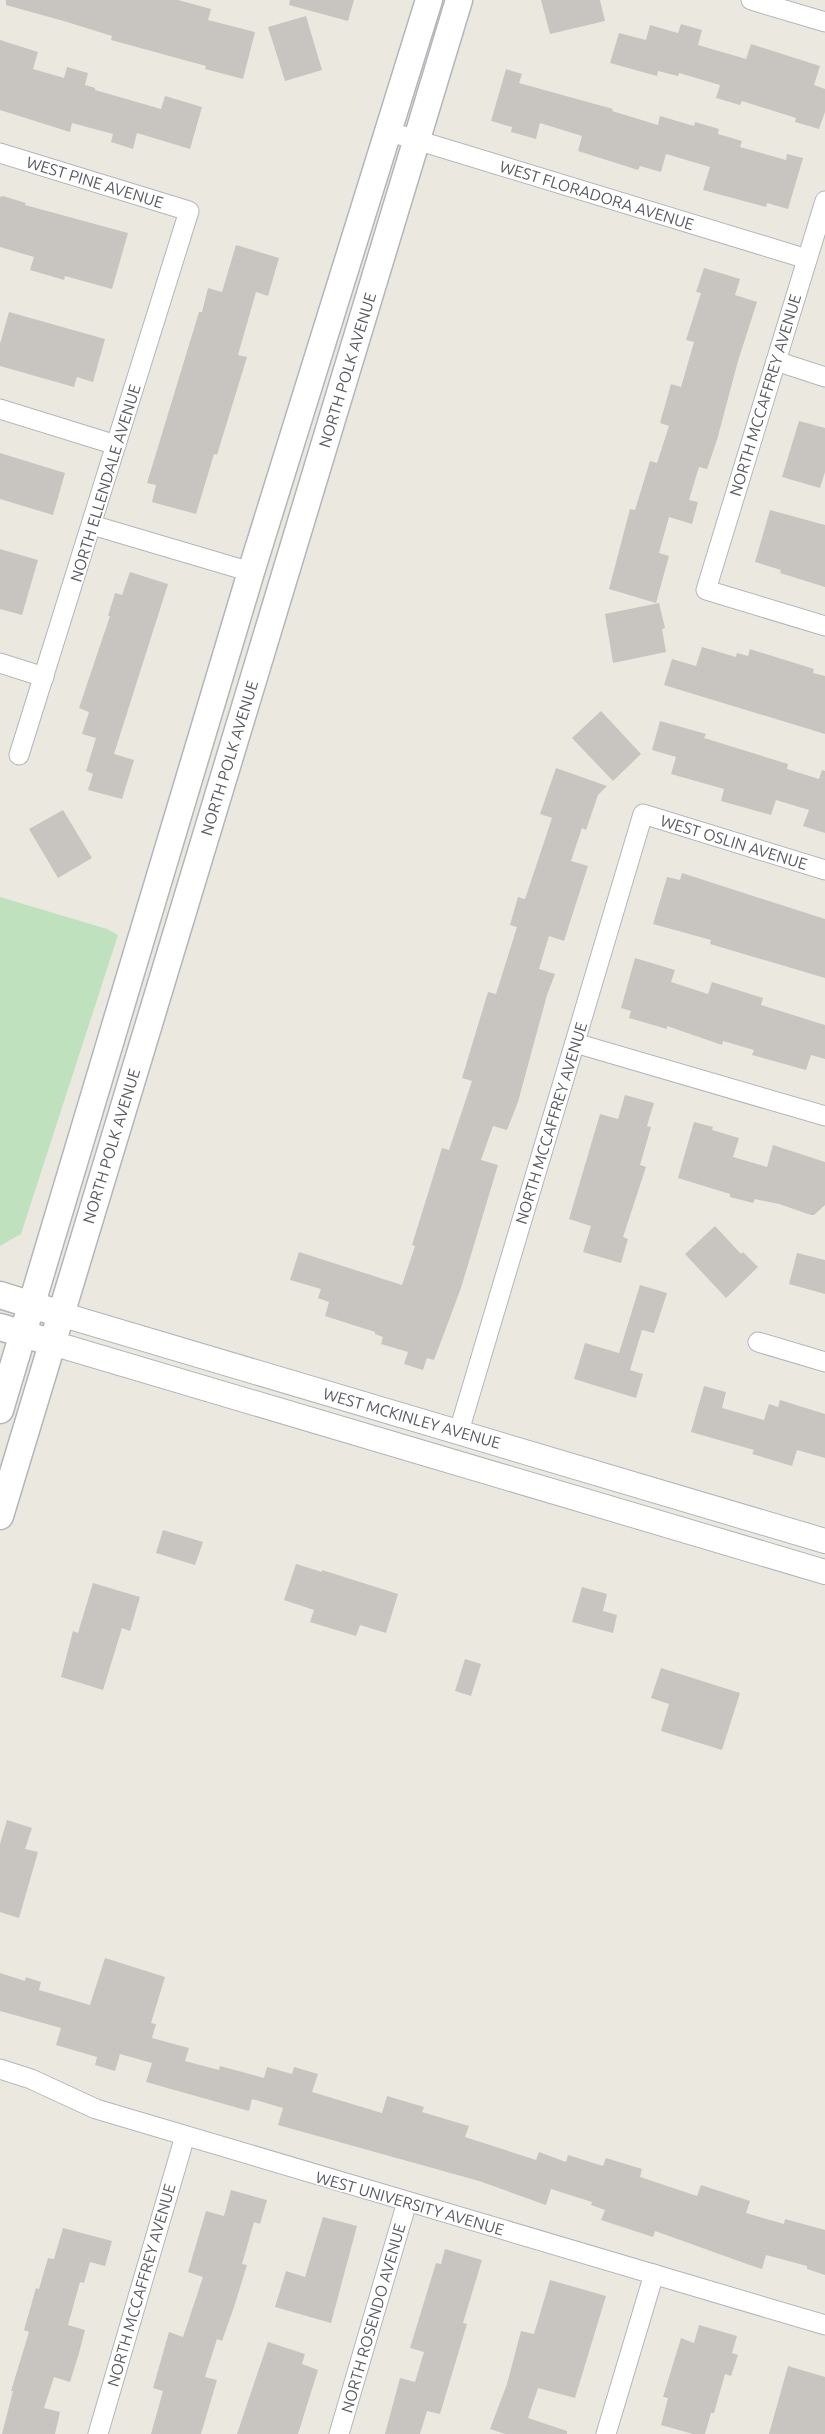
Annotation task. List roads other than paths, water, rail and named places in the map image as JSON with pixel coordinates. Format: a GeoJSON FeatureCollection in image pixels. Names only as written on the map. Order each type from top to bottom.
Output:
{"type":"FeatureCollection","features":[{"type":"Feature","properties":{"kind":"main road","name":"NORTH POLK AVENUE"},"geometry":{"type":"LineString","coordinates":[[0,1410],[11,1331],[32,1305],[251,572],[429,0]]}},
{"type":"Feature","properties":{"kind":"main road","name":"NORTH POLK AVENUE"},"geometry":{"type":"LineString","coordinates":[[0,1516],[459,0]]}},
{"type":"Feature","properties":{"kind":"main road"},"geometry":{"type":"LineString","coordinates":[[225,771],[219,745],[262,603],[251,572]]}},
{"type":"Feature","properties":{"kind":"main road","name":"WEST MCKINLEY AVENUE"},"geometry":{"type":"LineString","coordinates":[[0,1296],[60,1314]]}},
{"type":"Feature","properties":{"kind":"main road","name":"WEST MCKINLEY AVENUE"},"geometry":{"type":"LineString","coordinates":[[11,1331],[52,1343]]}},
{"type":"Feature","properties":{"kind":"street"},"geometry":{"type":"LineString","coordinates":[[751,0],[825,22]]}},
{"type":"Feature","properties":{"kind":"street","name":"WEST FLORADORA AVENUE"},"geometry":{"type":"LineString","coordinates":[[387,131],[807,259]]}},
{"type":"Feature","properties":{"kind":"street","name":"WEST PINE AVENUE"},"geometry":{"type":"LineString","coordinates":[[0,153],[189,211]]}},
{"type":"Feature","properties":{"kind":"street","name":"NORTH MCCAFFREY AVENUE"},"geometry":{"type":"LineString","coordinates":[[825,201],[706,590],[825,626]]}},
{"type":"Feature","properties":{"kind":"street","name":"NORTH ELLENDALE AVENUE"},"geometry":{"type":"LineString","coordinates":[[19,755],[189,211]]}},
{"type":"Feature","properties":{"kind":"street"},"geometry":{"type":"LineString","coordinates":[[776,361],[825,377]]}},
{"type":"Feature","properties":{"kind":"street"},"geometry":{"type":"LineString","coordinates":[[0,409],[116,445]]}},
{"type":"Feature","properties":{"kind":"street"},"geometry":{"type":"LineString","coordinates":[[92,525],[251,572]]}},
{"type":"Feature","properties":{"kind":"street"},"geometry":{"type":"LineString","coordinates":[[0,663],[44,677]]}},
{"type":"Feature","properties":{"kind":"street","name":"NORTH MCCAFFREY AVENUE"},"geometry":{"type":"LineString","coordinates":[[459,1431],[642,814]]}},
{"type":"Feature","properties":{"kind":"street","name":"WEST OSLIN AVENUE"},"geometry":{"type":"LineString","coordinates":[[642,814],[825,870]]}},
{"type":"Feature","properties":{"kind":"street"},"geometry":{"type":"LineString","coordinates":[[574,1043],[825,1116]]}},
{"type":"Feature","properties":{"kind":"street","name":"WEST MCKINLEY AVENUE"},"geometry":{"type":"LineString","coordinates":[[60,1314],[825,1541]]}},
{"type":"Feature","properties":{"kind":"street"},"geometry":{"type":"LineString","coordinates":[[758,1342],[825,1362]]}},
{"type":"Feature","properties":{"kind":"street","name":"WEST MCKINLEY AVENUE"},"geometry":{"type":"LineString","coordinates":[[52,1343],[825,1572]]}},
{"type":"Feature","properties":{"kind":"street"},"geometry":{"type":"LineString","coordinates":[[164,1377],[214,1381],[261,1391],[274,1390],[277,1379]]}},
{"type":"Feature","properties":{"kind":"street","name":"WEST UNIVERSITY AVENUE"},"geometry":{"type":"LineString","coordinates":[[0,2069],[31,2079],[96,2109],[825,2325]]}},
{"type":"Feature","properties":{"kind":"street","name":"NORTH MCCAFFREY AVENUE"},"geometry":{"type":"LineString","coordinates":[[98,2434],[185,2136]]}},
{"type":"Feature","properties":{"kind":"street","name":"NORTH ROSENDO AVENUE"},"geometry":{"type":"LineString","coordinates":[[339,2434],[407,2202]]}},
{"type":"Feature","properties":{"kind":"street"},"geometry":{"type":"LineString","coordinates":[[606,2434],[654,2274]]}}]}
